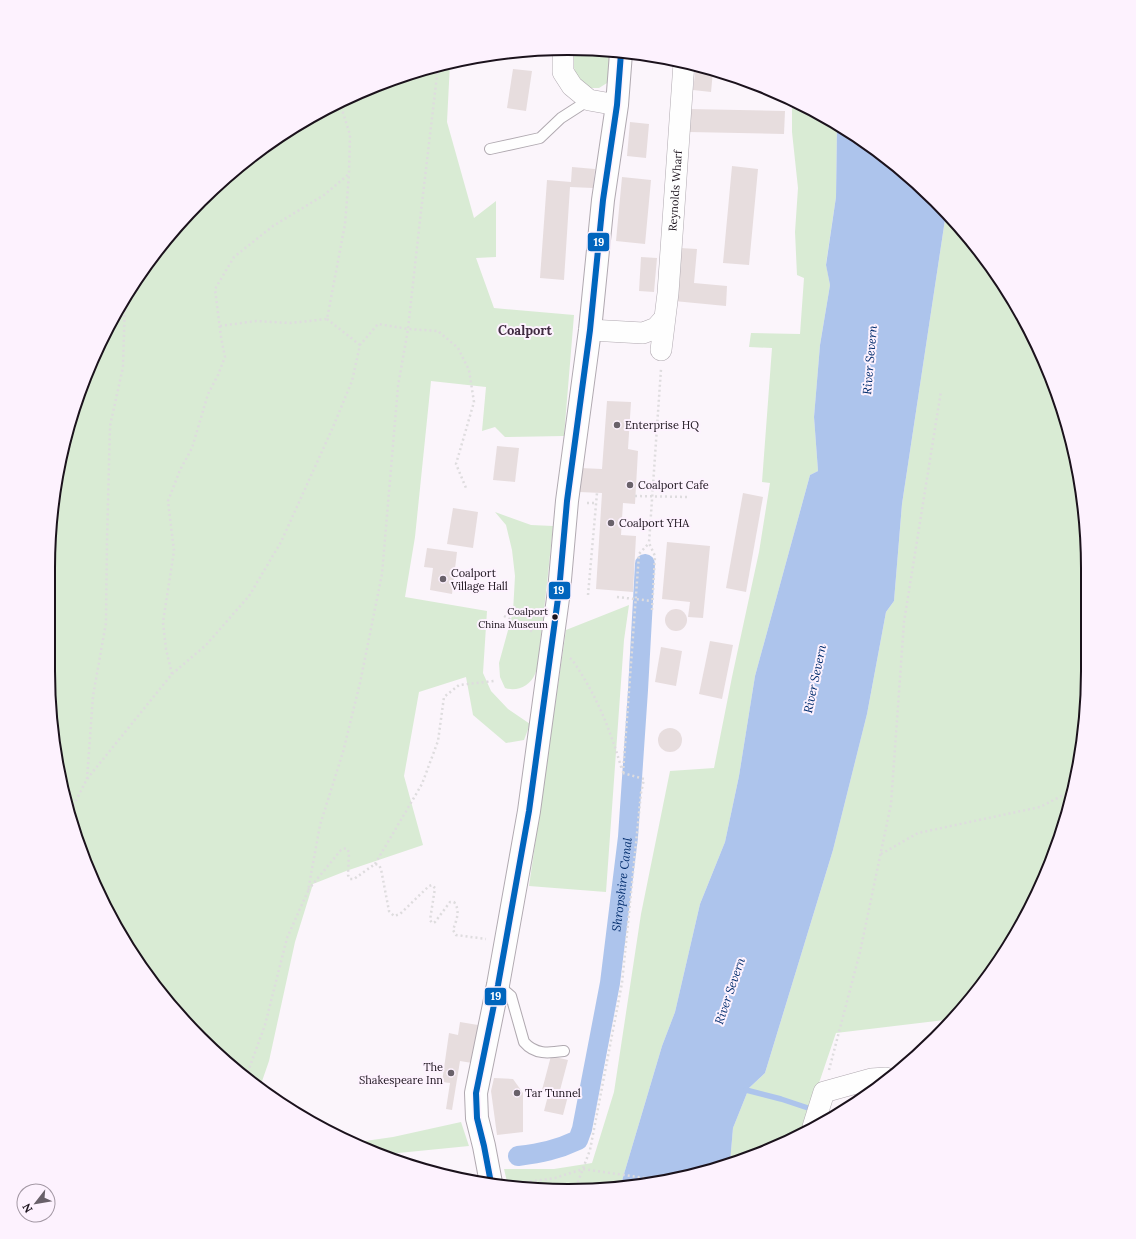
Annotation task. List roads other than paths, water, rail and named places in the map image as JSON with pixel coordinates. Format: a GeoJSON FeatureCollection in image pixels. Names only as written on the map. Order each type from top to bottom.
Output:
{"type":"FeatureCollection","features":[{"type":"Feature","properties":{"kind":"street"},"geometry":{"type":"LineString","coordinates":[[562,55],[563,72],[572,86],[589,100],[617,105]]}},
{"type":"Feature","properties":{"kind":"street"},"geometry":{"type":"LineString","coordinates":[[488,1178],[484,1146],[477,1118],[476,1093],[498,985],[529,811],[559,591],[567,501],[590,330],[602,200],[617,105],[622,58]]}},
{"type":"Feature","properties":{"kind":"street","name":"Reynolds Wharf"},"geometry":{"type":"LineString","coordinates":[[661,350],[668,293],[684,68]]}},
{"type":"Feature","properties":{"kind":"street"},"geometry":{"type":"LineString","coordinates":[[590,330],[643,333],[656,328],[664,319]]}},
{"type":"Feature","properties":{"kind":"street"},"geometry":{"type":"LineString","coordinates":[[815,1120],[824,1092],[871,1079],[879,1078]]}},
{"type":"Feature","properties":{"kind":"lane"},"geometry":{"type":"LineString","coordinates":[[490,149],[540,138],[561,118],[589,100]]}},
{"type":"Feature","properties":{"kind":"lane"},"geometry":{"type":"LineString","coordinates":[[498,985],[511,996],[524,1042],[530,1049],[539,1052],[564,1051]]}},
{"type":"Feature","properties":{"kind":"water","name":"River Severn"},"geometry":{"type":"Polygon","coordinates":[[[837,132],[853,141],[906,182],[945,220],[902,504],[894,601],[886,612],[867,714],[833,850],[765,1073],[749,1088],[733,1128],[730,1158],[701,1167],[622,1181],[662,1046],[675,1012],[700,904],[725,842],[739,776],[755,676],[810,475],[818,471],[814,417],[820,345],[830,285],[826,265],[836,197],[837,132]]]}},
{"type":"Feature","properties":{"kind":"waterway","name":"Shropshire Canal"},"geometry":{"type":"LineString","coordinates":[[518,1156],[549,1151],[578,1140],[582,1129],[610,983],[628,837],[645,564]]}},
{"type":"Feature","properties":{"kind":"waterway"},"geometry":{"type":"LineString","coordinates":[[746,1090],[808,1108]]}},
{"type":"Feature","properties":{"kind":"place","name":"Enterprise HQ"},"geometry":{"type":"Point","coordinates":[617,425]}},
{"type":"Feature","properties":{"kind":"place","name":"Coalport Cafe"},"geometry":{"type":"Point","coordinates":[630,485]}},
{"type":"Feature","properties":{"kind":"place","name":"Coalport YHA"},"geometry":{"type":"Point","coordinates":[611,523]}},
{"type":"Feature","properties":{"kind":"place","name":"Coalport Village Hall"},"geometry":{"type":"Point","coordinates":[443,579]}},
{"type":"Feature","properties":{"kind":"place","name":"Coalport China Museum"},"geometry":{"type":"Point","coordinates":[555,617]}},
{"type":"Feature","properties":{"kind":"place","name":"The Shakespeare Inn"},"geometry":{"type":"Point","coordinates":[451,1073]}},
{"type":"Feature","properties":{"kind":"place","name":"Tar Tunnel"},"geometry":{"type":"Point","coordinates":[517,1093]}},
{"type":"Feature","properties":{"kind":"district","name":"Coalport"},"geometry":{"type":"Point","coordinates":[525,330]}}]}
